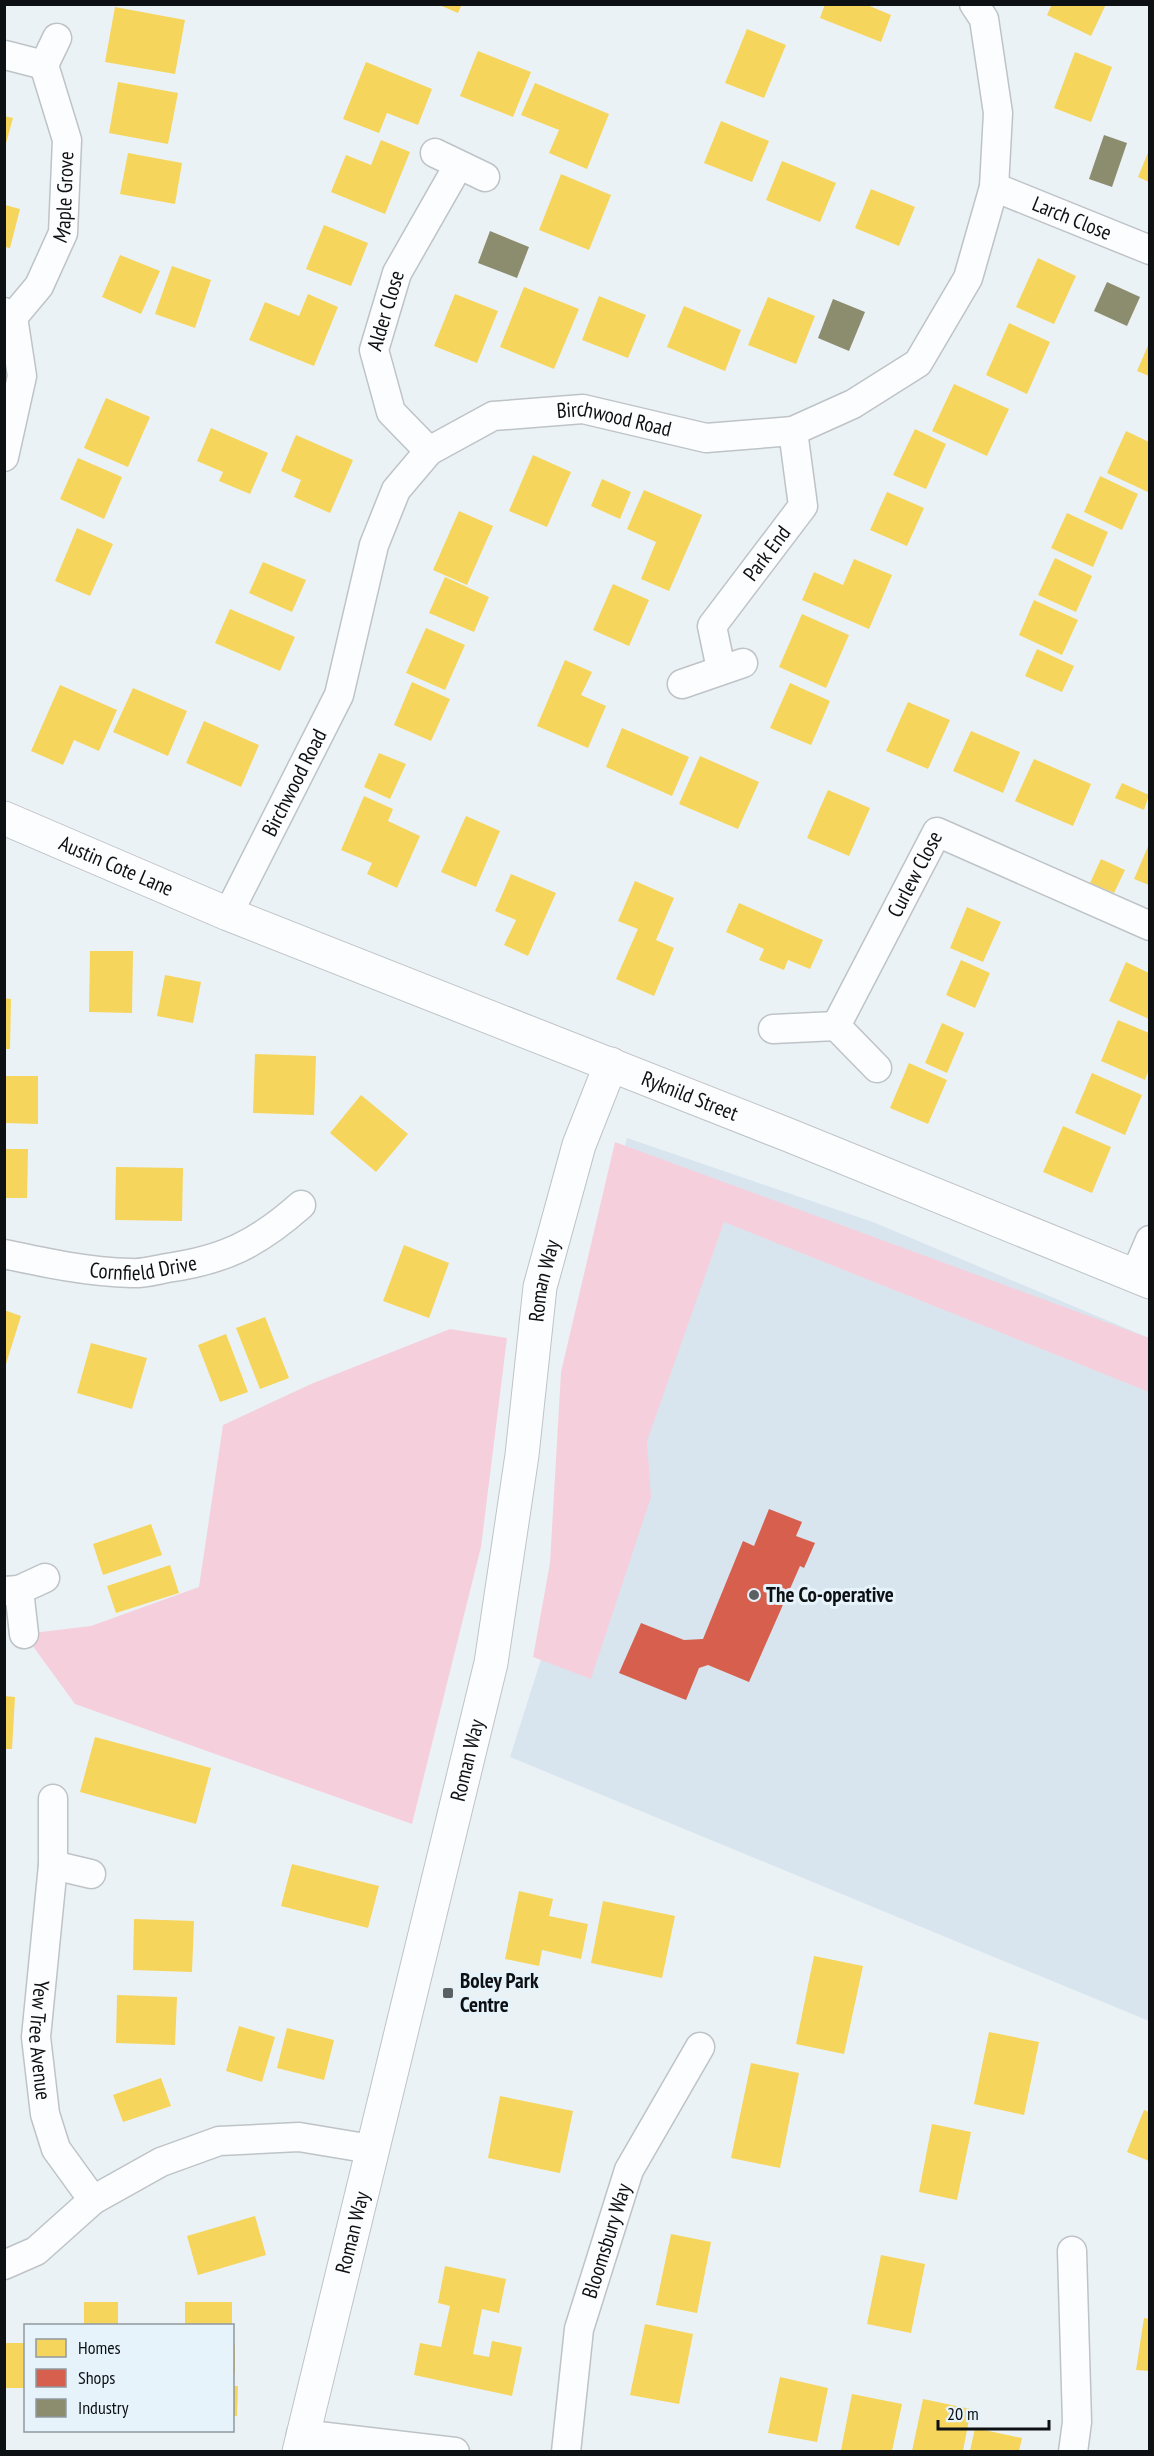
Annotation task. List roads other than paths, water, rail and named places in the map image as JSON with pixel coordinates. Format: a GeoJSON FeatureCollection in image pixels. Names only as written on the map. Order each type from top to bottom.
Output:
{"type":"FeatureCollection","features":[{"type":"Feature","properties":{"kind":"street","name":"Birchwood Road"},"geometry":{"type":"LineString","coordinates":[[228,914],[339,695],[374,545],[396,490],[429,451],[493,416],[583,409],[706,438],[793,431],[853,404],[918,363],[968,278],[994,187],[998,113],[984,19],[974,4]]}},
{"type":"Feature","properties":{"kind":"street"},"geometry":{"type":"LineString","coordinates":[[5,56],[44,65],[57,38]]}},
{"type":"Feature","properties":{"kind":"street","name":"Maple Grove"},"geometry":{"type":"LineString","coordinates":[[4,457],[22,376],[9,314],[39,286],[63,233],[67,140],[44,65]]}},
{"type":"Feature","properties":{"kind":"street","name":"Alder Close"},"geometry":{"type":"LineString","coordinates":[[429,451],[391,412],[374,350],[397,273],[446,159],[485,177]]}},
{"type":"Feature","properties":{"kind":"street","name":"Larch Close"},"geometry":{"type":"LineString","coordinates":[[994,187],[1149,250]]}},
{"type":"Feature","properties":{"kind":"street","name":"Park End"},"geometry":{"type":"LineString","coordinates":[[682,684],[732,666],[712,626],[803,506],[793,431]]}},
{"type":"Feature","properties":{"kind":"street","name":"Austin Cote Lane"},"geometry":{"type":"LineString","coordinates":[[4,818],[228,914]]}},
{"type":"Feature","properties":{"kind":"street","name":"Curlew Close"},"geometry":{"type":"LineString","coordinates":[[836,1026],[937,832],[1149,926]]}},
{"type":"Feature","properties":{"kind":"street","name":"Ryknild Street"},"geometry":{"type":"LineString","coordinates":[[228,914],[386,978],[611,1064],[1142,1278]]}},
{"type":"Feature","properties":{"kind":"street"},"geometry":{"type":"LineString","coordinates":[[773,1029],[836,1026],[877,1068]]}},
{"type":"Feature","properties":{"kind":"street","name":"Roman Way"},"geometry":{"type":"LineString","coordinates":[[300,2443],[490,1663],[522,1455],[540,1287],[579,1145],[611,1064]]}},
{"type":"Feature","properties":{"kind":"street","name":"Cornfield Drive"},"geometry":{"type":"LineString","coordinates":[[4,1254],[73,1268],[134,1274],[188,1265],[281,1238],[301,1205]]}},
{"type":"Feature","properties":{"kind":"street"},"geometry":{"type":"LineString","coordinates":[[1142,1278],[1149,1240]]}},
{"type":"Feature","properties":{"kind":"street"},"geometry":{"type":"LineString","coordinates":[[24,1634],[12,1591],[45,1578]]}},
{"type":"Feature","properties":{"kind":"street","name":"Yew Tree Avenue"},"geometry":{"type":"LineString","coordinates":[[53,1799],[53,1864],[36,2037],[45,2114],[56,2149],[93,2200]]}},
{"type":"Feature","properties":{"kind":"street"},"geometry":{"type":"LineString","coordinates":[[53,1864],[91,1874]]}},
{"type":"Feature","properties":{"kind":"street","name":"Bloomsbury Way"},"geometry":{"type":"LineString","coordinates":[[566,2451],[579,2329],[629,2170],[700,2047]]}},
{"type":"Feature","properties":{"kind":"street"},"geometry":{"type":"LineString","coordinates":[[4,2265],[36,2251],[93,2200],[161,2162],[219,2141],[299,2137],[371,2149]]}},
{"type":"Feature","properties":{"kind":"street"},"geometry":{"type":"LineString","coordinates":[[1072,2251],[1077,2422],[1073,2451]]}},
{"type":"Feature","properties":{"kind":"street"},"geometry":{"type":"LineString","coordinates":[[300,2443],[455,2451]]}},
{"type":"Feature","properties":{"kind":"place","name":"The Co-operative"},"geometry":{"type":"Point","coordinates":[754,1595]}},
{"type":"Feature","properties":{"kind":"place","name":"Boley Park Centre"},"geometry":{"type":"Point","coordinates":[448,1993]}}]}
